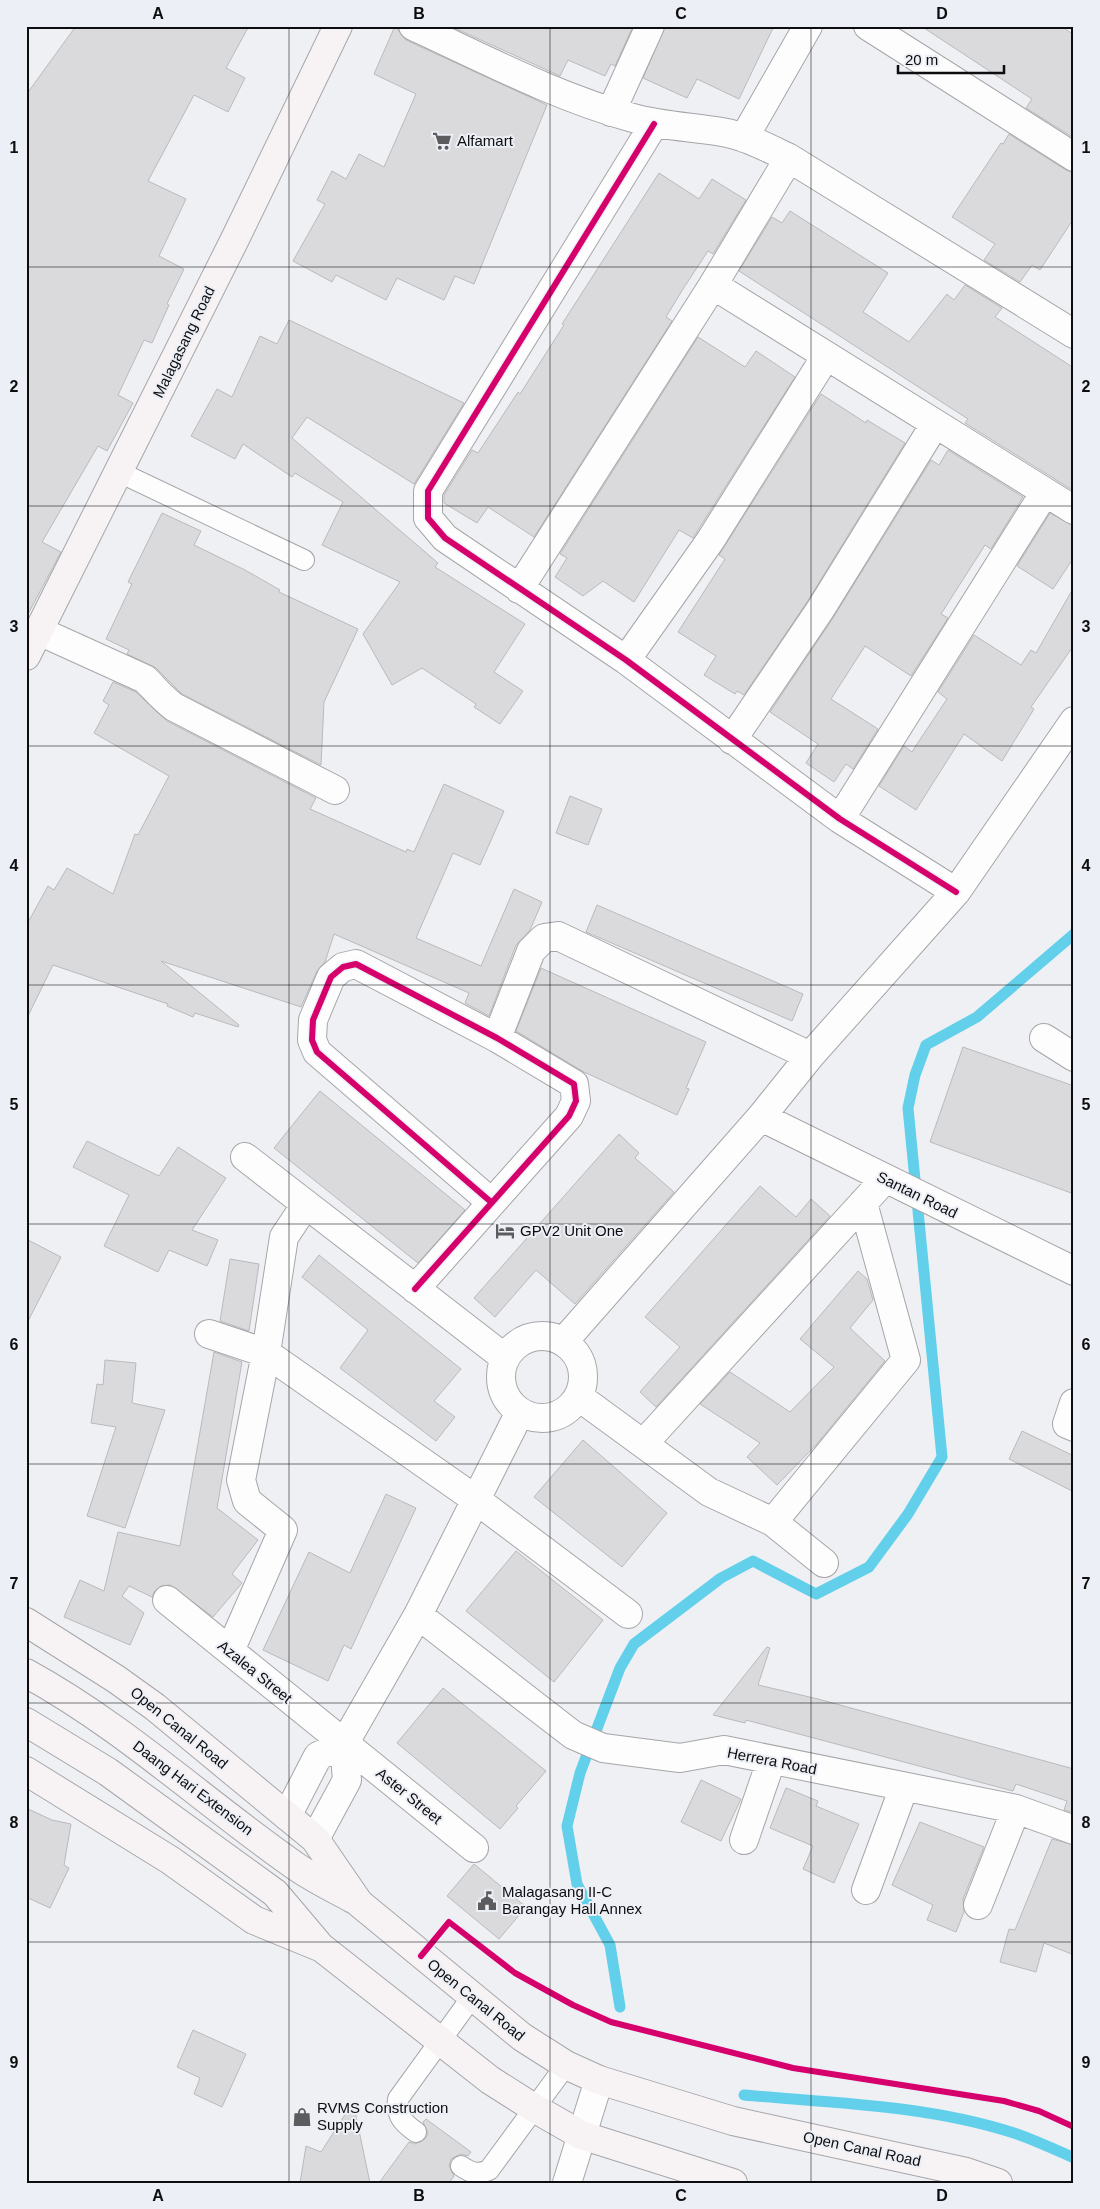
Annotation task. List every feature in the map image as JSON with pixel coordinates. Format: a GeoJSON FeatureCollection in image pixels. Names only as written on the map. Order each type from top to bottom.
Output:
{"type":"FeatureCollection","features":[{"type":"Feature","properties":{"kind":"main road","name":"Malagasang Road"},"geometry":{"type":"LineString","coordinates":[[26,656],[119,472],[338,26]]}},
{"type":"Feature","properties":{"kind":"main road","name":"Open Canal Road"},"geometry":{"type":"LineString","coordinates":[[26,1622],[116,1678],[155,1707],[315,1839],[359,1903],[522,2037],[566,2065],[599,2080],[733,2121],[966,2172],[998,2183]]}},
{"type":"Feature","properties":{"kind":"main road","name":"Daang Hari Extension"},"geometry":{"type":"LineString","coordinates":[[26,1673],[65,1694],[128,1738],[295,1866],[359,1903]]}},
{"type":"Feature","properties":{"kind":"main road"},"geometry":{"type":"LineString","coordinates":[[26,1722],[108,1772],[275,1893],[322,1948],[490,2080],[581,2135],[733,2183]]}},
{"type":"Feature","properties":{"kind":"main road"},"geometry":{"type":"LineString","coordinates":[[26,1771],[170,1860],[254,1920],[322,1948]]}},
{"type":"Feature","properties":{"kind":"street"},"geometry":{"type":"LineString","coordinates":[[413,26],[552,91],[612,112],[654,124],[724,132],[744,138],[789,158],[1074,334]]}},
{"type":"Feature","properties":{"kind":"street"},"geometry":{"type":"LineString","coordinates":[[612,112],[650,26]]}},
{"type":"Feature","properties":{"kind":"street"},"geometry":{"type":"LineString","coordinates":[[744,138],[808,26]]}},
{"type":"Feature","properties":{"kind":"street"},"geometry":{"type":"LineString","coordinates":[[868,26],[1074,157]]}},
{"type":"Feature","properties":{"kind":"street"},"geometry":{"type":"LineString","coordinates":[[654,124],[428,491],[428,518],[445,538],[626,660],[840,819],[956,892]]}},
{"type":"Feature","properties":{"kind":"street"},"geometry":{"type":"LineString","coordinates":[[519,588],[712,285],[789,158]]}},
{"type":"Feature","properties":{"kind":"street"},"geometry":{"type":"LineString","coordinates":[[712,285],[1074,510]]}},
{"type":"Feature","properties":{"kind":"street"},"geometry":{"type":"LineString","coordinates":[[626,660],[710,541],[826,356]]}},
{"type":"Feature","properties":{"kind":"street"},"geometry":{"type":"LineString","coordinates":[[732,740],[820,610],[935,424]]}},
{"type":"Feature","properties":{"kind":"street"},"geometry":{"type":"LineString","coordinates":[[840,819],[1045,492]]}},
{"type":"Feature","properties":{"kind":"street"},"geometry":{"type":"LineString","coordinates":[[39,631],[144,679],[154,688],[158,695],[174,707],[335,790]]}},
{"type":"Feature","properties":{"kind":"street"},"geometry":{"type":"LineString","coordinates":[[564,1341],[761,1117],[810,1056],[956,892],[1074,721]]}},
{"type":"Feature","properties":{"kind":"street"},"geometry":{"type":"LineString","coordinates":[[497,1038],[531,951],[544,938],[558,936],[810,1056]]}},
{"type":"Feature","properties":{"kind":"street"},"geometry":{"type":"LineString","coordinates":[[415,1289],[569,1116],[576,1101],[574,1084],[497,1038],[356,964],[343,967],[331,977],[313,1020],[312,1040],[316,1052],[491,1202]]}},
{"type":"Feature","properties":{"kind":"street"},"geometry":{"type":"LineString","coordinates":[[1044,1038],[1074,1057]]}},
{"type":"Feature","properties":{"kind":"street","name":"Santan Road"},"geometry":{"type":"LineString","coordinates":[[761,1117],[946,1210],[1074,1271]]}},
{"type":"Feature","properties":{"kind":"street"},"geometry":{"type":"LineString","coordinates":[[245,1158],[505,1358]]}},
{"type":"Feature","properties":{"kind":"street"},"geometry":{"type":"LineString","coordinates":[[644,1443],[863,1203],[892,1182]]}},
{"type":"Feature","properties":{"kind":"street"},"geometry":{"type":"LineString","coordinates":[[773,1522],[906,1360],[863,1203]]}},
{"type":"Feature","properties":{"kind":"street"},"geometry":{"type":"LineString","coordinates":[[230,1651],[283,1530],[247,1500],[240,1480],[266,1353],[284,1237],[306,1204]]}},
{"type":"Feature","properties":{"kind":"street"},"geometry":{"type":"LineString","coordinates":[[209,1334],[266,1353],[475,1499],[628,1614]]}},
{"type":"Feature","properties":{"kind":"street"},"geometry":{"type":"LineString","coordinates":[[537,1335],[551,1336],[564,1341],[580,1360],[584,1372],[583,1385],[579,1397],[570,1408],[559,1415],[546,1418],[532,1417],[520,1412],[507,1398],[501,1382],[505,1358],[513,1347],[524,1339],[537,1335]]}},
{"type":"Feature","properties":{"kind":"street"},"geometry":{"type":"LineString","coordinates":[[579,1397],[709,1492],[773,1522],[824,1563]]}},
{"type":"Feature","properties":{"kind":"street"},"geometry":{"type":"LineString","coordinates":[[1074,1403],[1067,1424],[1074,1427]]}},
{"type":"Feature","properties":{"kind":"street"},"geometry":{"type":"LineString","coordinates":[[315,1839],[347,1780],[344,1744],[418,1615],[520,1412]]}},
{"type":"Feature","properties":{"kind":"street","name":"Azalea Street"},"geometry":{"type":"LineString","coordinates":[[167,1600],[344,1744]]}},
{"type":"Feature","properties":{"kind":"street","name":"Herrera Road"},"geometry":{"type":"LineString","coordinates":[[418,1615],[573,1735],[603,1748],[680,1758],[724,1750],[1016,1809],[1074,1830]]}},
{"type":"Feature","properties":{"kind":"street"},"geometry":{"type":"LineString","coordinates":[[287,1816],[318,1756],[344,1744]]}},
{"type":"Feature","properties":{"kind":"street","name":"Aster Street"},"geometry":{"type":"LineString","coordinates":[[344,1744],[474,1848]]}},
{"type":"Feature","properties":{"kind":"street"},"geometry":{"type":"LineString","coordinates":[[744,1840],[771,1761]]}},
{"type":"Feature","properties":{"kind":"street"},"geometry":{"type":"LineString","coordinates":[[866,1890],[904,1787]]}},
{"type":"Feature","properties":{"kind":"street"},"geometry":{"type":"LineString","coordinates":[[978,1905],[1016,1809]]}},
{"type":"Feature","properties":{"kind":"street"},"geometry":{"type":"LineString","coordinates":[[567,2183],[599,2080]]}},
{"type":"Feature","properties":{"kind":"lane"},"geometry":{"type":"LineString","coordinates":[[119,472],[304,560]]}},
{"type":"Feature","properties":{"kind":"lane"},"geometry":{"type":"LineString","coordinates":[[416,2132],[400,2118],[397,2108],[398,2099],[472,1997]]}},
{"type":"Feature","properties":{"kind":"lane"},"geometry":{"type":"LineString","coordinates":[[461,2166],[472,2173],[481,2174],[489,2170],[566,2065]]}},
{"type":"Feature","properties":{"kind":"building"},"geometry":{"type":"Polygon","coordinates":[[[76,26],[249,26],[226,68],[245,78],[228,112],[194,95],[148,181],[186,199],[159,256],[184,269],[167,304],[169,305],[152,343],[144,340],[118,395],[133,403],[107,451],[98,446],[42,542],[61,552],[26,618],[26,95],[76,26]]]}},
{"type":"Feature","properties":{"kind":"building"},"geometry":{"type":"Polygon","coordinates":[[[395,26],[406,40],[547,105],[474,284],[455,276],[444,300],[397,278],[386,300],[336,275],[332,282],[293,261],[325,204],[317,200],[332,171],[346,179],[359,154],[384,167],[416,94],[374,74],[395,26]]]}},
{"type":"Feature","properties":{"kind":"building"},"geometry":{"type":"Polygon","coordinates":[[[450,26],[633,26],[615,66],[611,64],[605,76],[568,60],[560,76],[450,26]]]}},
{"type":"Feature","properties":{"kind":"building"},"geometry":{"type":"Polygon","coordinates":[[[665,26],[774,26],[739,99],[697,79],[687,98],[643,78],[665,26]]]}},
{"type":"Feature","properties":{"kind":"building"},"geometry":{"type":"Polygon","coordinates":[[[921,26],[1061,26],[1074,35],[1074,138],[1026,108],[1032,99],[921,26]]]}},
{"type":"Feature","properties":{"kind":"building"},"geometry":{"type":"Polygon","coordinates":[[[1009,134],[1066,170],[1074,173],[1074,218],[1040,270],[1032,265],[1020,282],[984,260],[995,244],[952,217],[1009,134]]]}},
{"type":"Feature","properties":{"kind":"building"},"geometry":{"type":"Polygon","coordinates":[[[659,173],[699,199],[712,179],[746,200],[713,254],[708,251],[683,289],[666,317],[672,321],[534,537],[488,507],[477,523],[444,503],[444,495],[472,450],[478,453],[518,392],[520,394],[564,325],[562,324],[659,173]]]}},
{"type":"Feature","properties":{"kind":"building"},"geometry":{"type":"Polygon","coordinates":[[[790,211],[888,273],[863,312],[909,342],[947,294],[954,300],[965,285],[1002,308],[995,317],[1074,368],[1074,491],[965,423],[968,419],[739,271],[772,217],[782,223],[790,211]]]}},
{"type":"Feature","properties":{"kind":"building"},"geometry":{"type":"Polygon","coordinates":[[[289,320],[464,403],[414,484],[307,417],[292,438],[438,563],[435,567],[525,624],[494,672],[523,691],[500,724],[474,707],[476,704],[422,668],[392,685],[363,634],[400,582],[322,545],[343,502],[295,473],[292,477],[243,444],[235,459],[191,436],[217,389],[232,397],[260,336],[277,344],[289,320]]]}},
{"type":"Feature","properties":{"kind":"building"},"geometry":{"type":"Polygon","coordinates":[[[698,337],[745,367],[756,351],[795,377],[693,538],[679,530],[634,602],[603,581],[583,596],[555,577],[567,558],[560,554],[698,337]]]}},
{"type":"Feature","properties":{"kind":"building"},"geometry":{"type":"Polygon","coordinates":[[[821,394],[866,423],[867,420],[905,443],[807,602],[744,695],[737,691],[735,694],[704,675],[716,656],[678,632],[725,559],[719,555],[821,394]]]}},
{"type":"Feature","properties":{"kind":"building"},"geometry":{"type":"Polygon","coordinates":[[[948,450],[1023,497],[991,549],[985,545],[941,614],[948,618],[911,676],[865,646],[831,699],[878,729],[853,769],[846,764],[834,782],[806,763],[818,744],[770,712],[833,618],[931,460],[939,465],[948,450]]]}},
{"type":"Feature","properties":{"kind":"building"},"geometry":{"type":"Polygon","coordinates":[[[162,513],[201,531],[194,545],[245,570],[280,590],[279,592],[358,629],[324,702],[321,765],[182,694],[156,668],[127,654],[129,650],[106,639],[132,584],[128,582],[162,513]]]}},
{"type":"Feature","properties":{"kind":"building"},"geometry":{"type":"Polygon","coordinates":[[[1050,513],[1074,526],[1074,557],[1053,589],[1017,566],[1050,513]]]}},
{"type":"Feature","properties":{"kind":"building"},"geometry":{"type":"Polygon","coordinates":[[[1074,587],[1074,645],[1031,707],[1034,709],[1002,761],[964,734],[916,810],[879,786],[904,746],[912,752],[947,699],[938,692],[974,635],[1021,665],[1031,650],[1036,653],[1074,587]]]}},
{"type":"Feature","properties":{"kind":"building"},"geometry":{"type":"Polygon","coordinates":[[[113,682],[136,692],[167,721],[316,798],[310,809],[406,852],[407,849],[414,852],[444,784],[504,811],[480,865],[453,853],[416,938],[481,966],[514,889],[542,902],[530,930],[516,945],[489,1016],[465,1003],[469,993],[334,934],[325,962],[317,971],[301,1007],[161,961],[239,1025],[238,1027],[195,1013],[193,1017],[167,1006],[168,1004],[53,965],[26,1020],[26,926],[48,886],[54,890],[67,868],[113,894],[135,834],[138,835],[169,776],[94,733],[109,705],[103,701],[113,682]]]}},
{"type":"Feature","properties":{"kind":"building"},"geometry":{"type":"Polygon","coordinates":[[[570,796],[602,809],[588,845],[556,833],[570,796]]]}},
{"type":"Feature","properties":{"kind":"building"},"geometry":{"type":"Polygon","coordinates":[[[597,905],[803,994],[792,1021],[586,932],[597,905]]]}},
{"type":"Feature","properties":{"kind":"building"},"geometry":{"type":"Polygon","coordinates":[[[541,968],[706,1042],[686,1088],[689,1089],[677,1115],[582,1071],[516,1031],[541,968]]]}},
{"type":"Feature","properties":{"kind":"building"},"geometry":{"type":"Polygon","coordinates":[[[963,1047],[1074,1086],[1074,1194],[930,1142],[963,1047]]]}},
{"type":"Feature","properties":{"kind":"building"},"geometry":{"type":"Polygon","coordinates":[[[320,1091],[465,1210],[418,1263],[274,1148],[320,1091]]]}},
{"type":"Feature","properties":{"kind":"building"},"geometry":{"type":"Polygon","coordinates":[[[619,1134],[639,1153],[635,1158],[674,1192],[575,1304],[536,1270],[495,1317],[474,1298],[619,1134]]]}},
{"type":"Feature","properties":{"kind":"building"},"geometry":{"type":"Polygon","coordinates":[[[87,1141],[159,1176],[178,1147],[226,1178],[192,1230],[218,1240],[207,1266],[169,1250],[158,1272],[104,1246],[129,1195],[73,1167],[87,1141]]]}},
{"type":"Feature","properties":{"kind":"building"},"geometry":{"type":"Polygon","coordinates":[[[760,1186],[796,1217],[811,1199],[830,1216],[656,1407],[640,1392],[680,1347],[645,1317],[760,1186]]]}},
{"type":"Feature","properties":{"kind":"building"},"geometry":{"type":"Polygon","coordinates":[[[26,1239],[61,1257],[26,1325],[26,1239]]]}},
{"type":"Feature","properties":{"kind":"building"},"geometry":{"type":"Polygon","coordinates":[[[319,1255],[461,1369],[434,1401],[455,1417],[436,1441],[340,1368],[368,1330],[302,1277],[319,1255]]]}},
{"type":"Feature","properties":{"kind":"building"},"geometry":{"type":"Polygon","coordinates":[[[230,1259],[259,1264],[249,1331],[220,1321],[230,1259]]]}},
{"type":"Feature","properties":{"kind":"building"},"geometry":{"type":"Polygon","coordinates":[[[858,1271],[867,1279],[873,1300],[850,1328],[885,1361],[816,1445],[777,1485],[747,1457],[760,1443],[700,1404],[730,1372],[790,1412],[834,1367],[800,1339],[858,1271]]]}},
{"type":"Feature","properties":{"kind":"building"},"geometry":{"type":"Polygon","coordinates":[[[214,1352],[242,1362],[217,1508],[258,1540],[232,1574],[242,1583],[213,1617],[170,1585],[161,1586],[152,1597],[129,1586],[122,1596],[144,1613],[130,1645],[64,1617],[80,1580],[104,1591],[118,1532],[180,1546],[214,1352]]]}},
{"type":"Feature","properties":{"kind":"building"},"geometry":{"type":"Polygon","coordinates":[[[105,1360],[136,1363],[132,1403],[165,1410],[125,1528],[87,1516],[116,1427],[91,1423],[97,1384],[103,1385],[105,1360]]]}},
{"type":"Feature","properties":{"kind":"building"},"geometry":{"type":"Polygon","coordinates":[[[1022,1431],[1074,1456],[1074,1492],[1009,1459],[1022,1431]]]}},
{"type":"Feature","properties":{"kind":"building"},"geometry":{"type":"Polygon","coordinates":[[[583,1440],[667,1513],[622,1567],[534,1497],[583,1440]]]}},
{"type":"Feature","properties":{"kind":"building"},"geometry":{"type":"Polygon","coordinates":[[[386,1494],[416,1508],[351,1649],[344,1645],[328,1681],[263,1650],[309,1552],[350,1573],[386,1494]]]}},
{"type":"Feature","properties":{"kind":"building"},"geometry":{"type":"Polygon","coordinates":[[[516,1551],[603,1620],[554,1682],[466,1611],[516,1551]]]}},
{"type":"Feature","properties":{"kind":"building"},"geometry":{"type":"Polygon","coordinates":[[[767,1647],[770,1648],[758,1685],[818,1699],[1074,1769],[1074,1813],[1064,1810],[1067,1801],[1016,1784],[1013,1791],[746,1720],[745,1723],[713,1715],[767,1647]]]}},
{"type":"Feature","properties":{"kind":"building"},"geometry":{"type":"Polygon","coordinates":[[[443,1688],[546,1771],[516,1806],[518,1808],[500,1829],[397,1743],[443,1688]]]}},
{"type":"Feature","properties":{"kind":"building"},"geometry":{"type":"Polygon","coordinates":[[[701,1780],[741,1799],[721,1841],[681,1822],[701,1780]]]}},
{"type":"Feature","properties":{"kind":"building"},"geometry":{"type":"Polygon","coordinates":[[[786,1788],[818,1801],[816,1806],[859,1824],[834,1883],[803,1869],[813,1846],[770,1828],[786,1788]]]}},
{"type":"Feature","properties":{"kind":"building"},"geometry":{"type":"Polygon","coordinates":[[[26,1808],[52,1820],[71,1824],[64,1865],[69,1868],[50,1908],[26,1897],[26,1808]]]}},
{"type":"Feature","properties":{"kind":"building"},"geometry":{"type":"Polygon","coordinates":[[[920,1822],[984,1847],[963,1899],[964,1912],[956,1932],[927,1920],[933,1905],[892,1885],[920,1822]]]}},
{"type":"Feature","properties":{"kind":"building"},"geometry":{"type":"Polygon","coordinates":[[[1052,1839],[1074,1845],[1074,1955],[1044,1943],[1036,1972],[1000,1962],[1009,1929],[1015,1930],[1052,1839]]]}},
{"type":"Feature","properties":{"kind":"building","name":"Malagasang II-C Barangay Hall Annex"},"geometry":{"type":"Polygon","coordinates":[[[474,1864],[526,1907],[499,1939],[447,1896],[474,1864]]]}},
{"type":"Feature","properties":{"kind":"building"},"geometry":{"type":"Polygon","coordinates":[[[193,2030],[246,2054],[222,2107],[194,2094],[200,2078],[177,2067],[193,2030]]]}},
{"type":"Feature","properties":{"kind":"building"},"geometry":{"type":"Polygon","coordinates":[[[353,2102],[370,2183],[300,2183],[306,2146],[321,2152],[353,2102]]]}},
{"type":"Feature","properties":{"kind":"building"},"geometry":{"type":"Polygon","coordinates":[[[426,2119],[471,2152],[468,2156],[461,2154],[451,2159],[449,2166],[454,2176],[449,2183],[379,2183],[409,2142],[415,2144],[425,2139],[428,2133],[423,2122],[426,2119]]]}},
{"type":"Feature","properties":{"kind":"waterway"},"geometry":{"type":"LineString","coordinates":[[620,2007],[610,1945],[577,1884],[567,1826],[580,1773],[620,1668],[634,1644],[721,1578],[753,1561],[816,1594],[869,1567],[908,1514],[942,1457],[908,1108],[915,1075],[926,1045],[977,1017],[1074,934]]}},
{"type":"Feature","properties":{"kind":"waterway"},"geometry":{"type":"LineString","coordinates":[[744,2095],[880,2106],[948,2116],[1014,2133],[1074,2158]]}},
{"type":"Feature","properties":{"kind":"cycle path"},"geometry":{"type":"LineString","coordinates":[[654,124],[428,491],[428,518],[445,538],[626,660],[840,819],[956,892]]}},
{"type":"Feature","properties":{"kind":"cycle path"},"geometry":{"type":"LineString","coordinates":[[415,1289],[569,1116],[576,1101],[574,1084],[497,1038],[356,964],[343,967],[331,977],[313,1020],[312,1040],[317,1052],[491,1202]]}},
{"type":"Feature","properties":{"kind":"cycle path"},"geometry":{"type":"LineString","coordinates":[[421,1956],[449,1922],[515,1973],[573,2005],[611,2022],[793,2068],[1004,2101],[1039,2111],[1074,2127]]}},
{"type":"Feature","properties":{"kind":"place","name":"Alfamart"},"geometry":{"type":"Point","coordinates":[442,141]}},
{"type":"Feature","properties":{"kind":"place","name":"GPV2 Unit One"},"geometry":{"type":"Point","coordinates":[505,1231]}},
{"type":"Feature","properties":{"kind":"place","name":"Malagasang II-C Barangay Hall Annex"},"geometry":{"type":"Point","coordinates":[487,1901]}},
{"type":"Feature","properties":{"kind":"place","name":"RVMS Construction Supply"},"geometry":{"type":"Point","coordinates":[302,2117]}}]}
